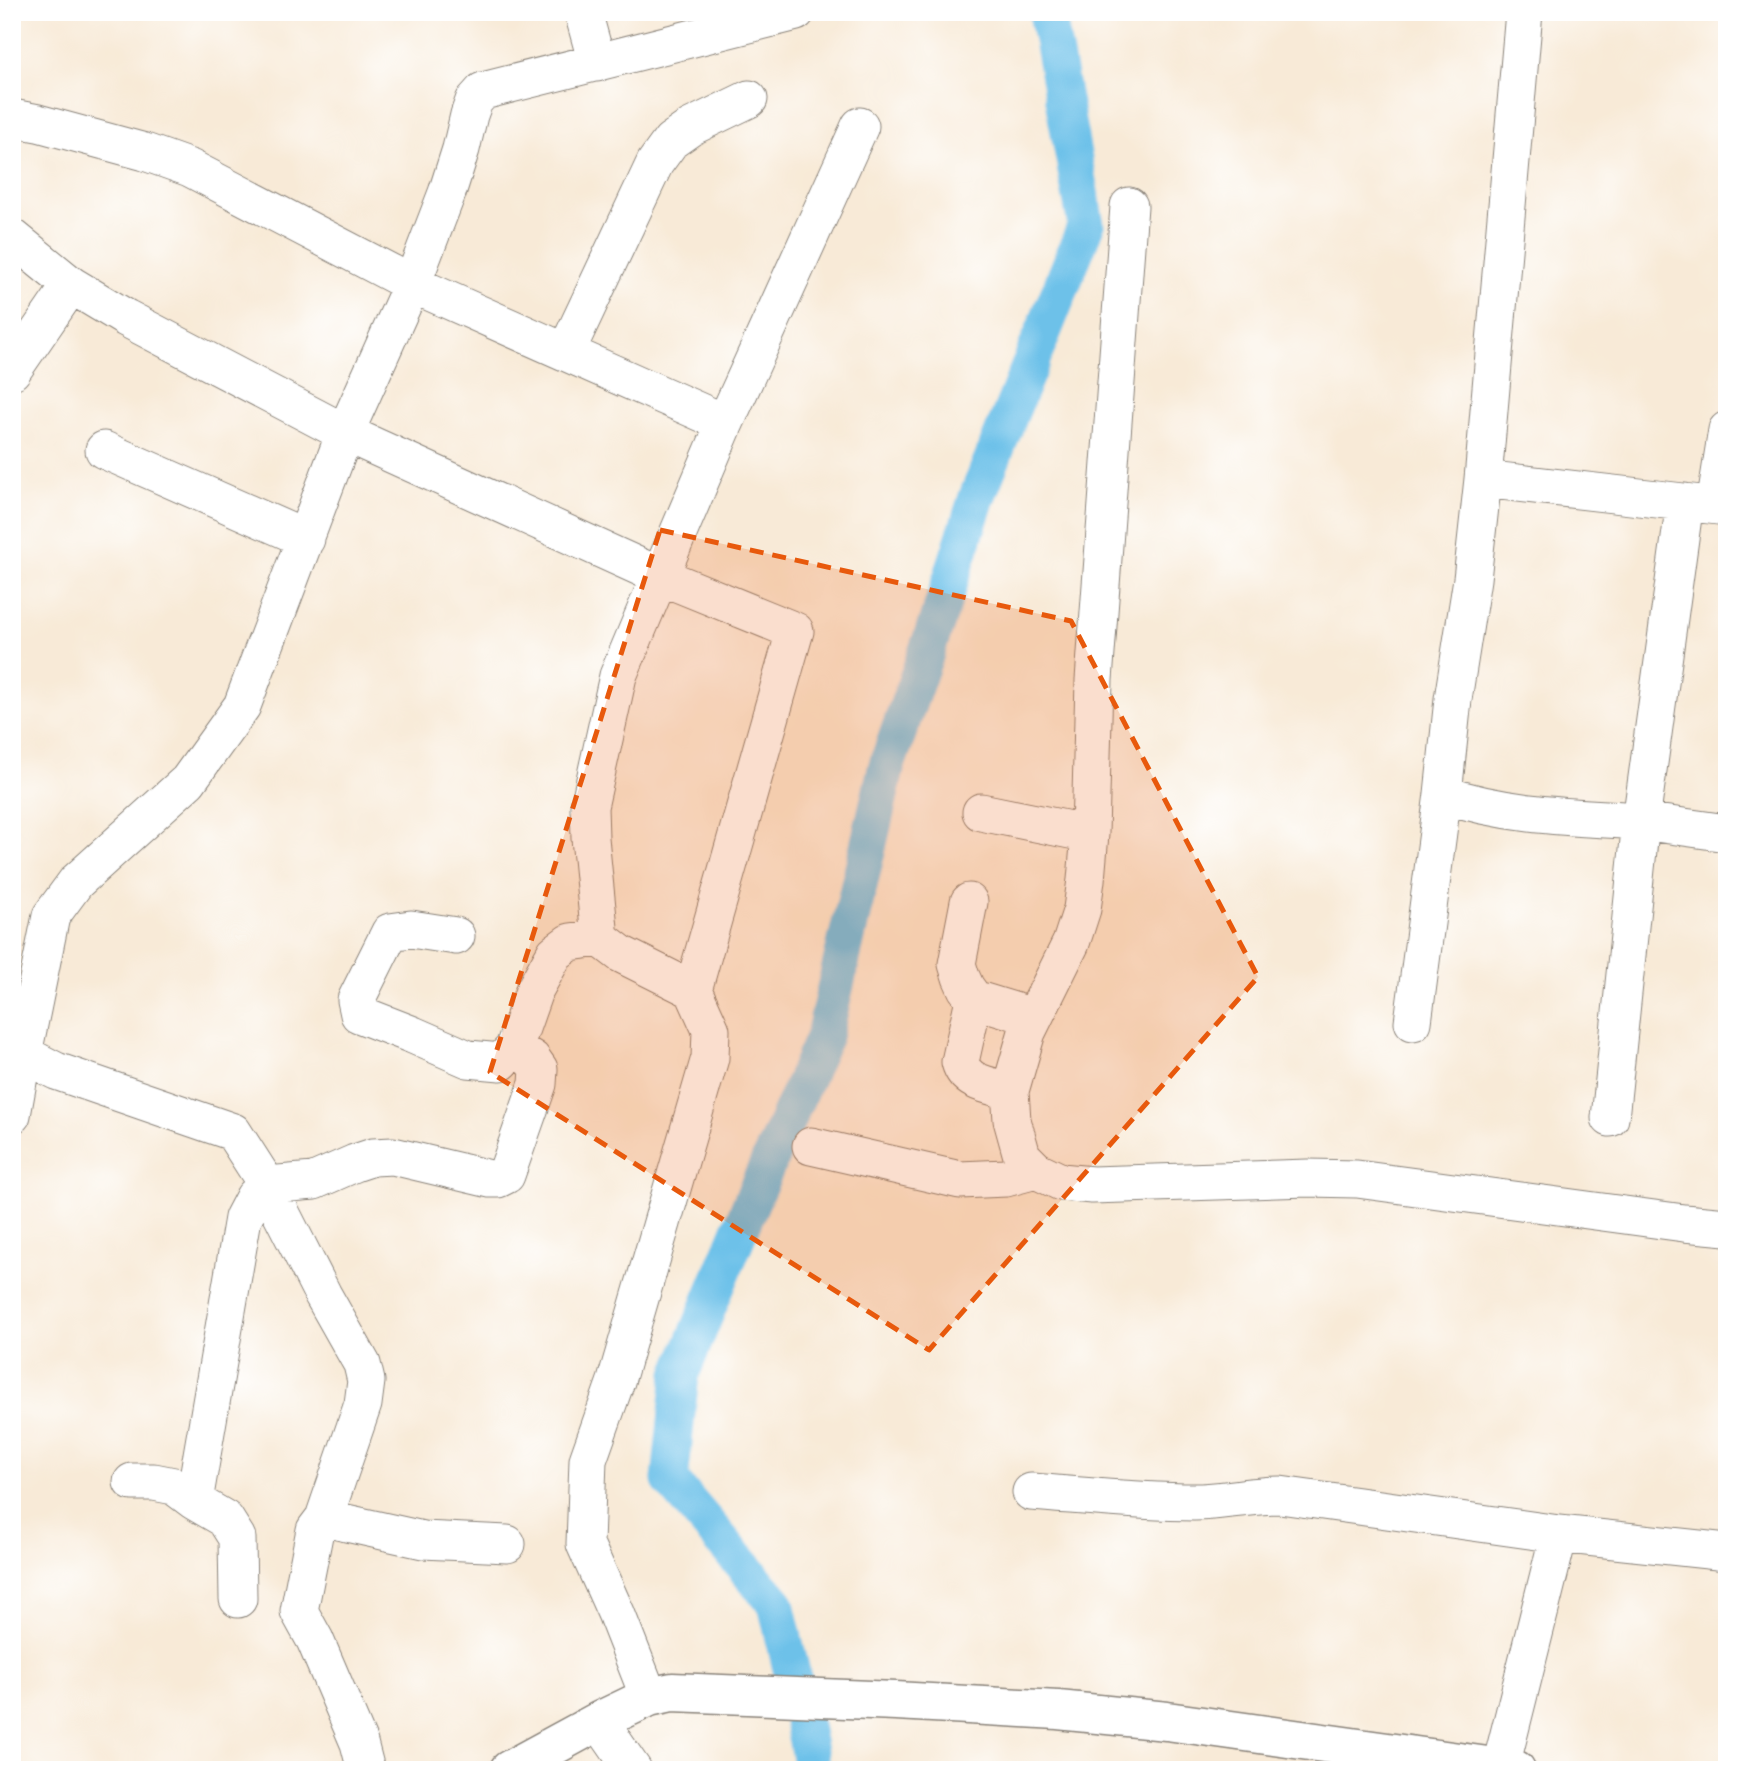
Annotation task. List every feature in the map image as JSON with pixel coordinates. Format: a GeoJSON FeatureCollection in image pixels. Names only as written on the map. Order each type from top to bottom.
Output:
{"type":"FeatureCollection","features":[{"type":"Feature","properties":{"kind":"street"},"geometry":{"type":"LineString","coordinates":[[583,12],[597,63]]}},
{"type":"Feature","properties":{"kind":"street"},"geometry":{"type":"LineString","coordinates":[[1413,1022],[1443,794],[1452,699],[1472,579],[1483,479],[1524,12]]}},
{"type":"Feature","properties":{"kind":"street"},"geometry":{"type":"LineString","coordinates":[[12,1115],[17,1053],[51,916],[76,882],[188,781],[242,706],[345,433],[412,284],[450,182],[474,101],[483,92],[785,14]]}},
{"type":"Feature","properties":{"kind":"street"},"geometry":{"type":"LineString","coordinates":[[565,352],[655,163],[671,141],[691,127],[749,99]]}},
{"type":"Feature","properties":{"kind":"street"},"geometry":{"type":"LineString","coordinates":[[12,118],[145,152],[190,168],[412,284],[725,423]]}},
{"type":"Feature","properties":{"kind":"street"},"geometry":{"type":"LineString","coordinates":[[600,938],[589,807],[618,676],[725,423],[860,125]]}},
{"type":"Feature","properties":{"kind":"street"},"geometry":{"type":"LineString","coordinates":[[1129,206],[1094,680],[1090,834],[1082,909],[1072,943],[1027,1032],[1010,1091],[1012,1120],[1021,1156],[1035,1170],[1060,1182],[1092,1185],[1308,1178],[1357,1179],[1727,1227]]}},
{"type":"Feature","properties":{"kind":"street"},"geometry":{"type":"LineString","coordinates":[[12,237],[71,285],[126,318],[345,433],[660,576],[795,631],[692,990]]}},
{"type":"Feature","properties":{"kind":"street"},"geometry":{"type":"LineString","coordinates":[[12,371],[71,285]]}},
{"type":"Feature","properties":{"kind":"street"},"geometry":{"type":"LineString","coordinates":[[1610,1118],[1642,821],[1727,430]]}},
{"type":"Feature","properties":{"kind":"street"},"geometry":{"type":"LineString","coordinates":[[104,450],[306,539]]}},
{"type":"Feature","properties":{"kind":"street"},"geometry":{"type":"LineString","coordinates":[[1483,479],[1709,505]]}},
{"type":"Feature","properties":{"kind":"street"},"geometry":{"type":"LineString","coordinates":[[1443,794],[1527,814],[1642,821],[1727,833]]}},
{"type":"Feature","properties":{"kind":"street"},"geometry":{"type":"LineString","coordinates":[[981,812],[1090,834]]}},
{"type":"Feature","properties":{"kind":"street"},"geometry":{"type":"LineString","coordinates":[[969,902],[957,964],[961,977],[974,999],[1034,1017]]}},
{"type":"Feature","properties":{"kind":"street"},"geometry":{"type":"LineString","coordinates":[[456,936],[411,929],[390,932],[356,1000],[359,1014],[468,1059],[502,1062],[514,1048],[534,991],[555,953],[570,942],[600,938],[621,954],[692,990],[711,1030],[710,1058],[616,1381],[588,1461],[585,1544],[616,1614],[660,1695]]}},
{"type":"Feature","properties":{"kind":"street"},"geometry":{"type":"LineString","coordinates":[[974,999],[960,1062],[962,1071],[970,1078],[1010,1091]]}},
{"type":"Feature","properties":{"kind":"street"},"geometry":{"type":"LineString","coordinates":[[194,1501],[243,1218],[254,1197],[267,1185],[314,1181],[373,1157],[393,1156],[489,1179],[506,1175],[538,1084],[540,1069],[532,1059],[514,1048]]}},
{"type":"Feature","properties":{"kind":"street"},"geometry":{"type":"LineString","coordinates":[[17,1053],[56,1072],[233,1132],[267,1185],[323,1295],[362,1364],[366,1381],[363,1404],[324,1518],[315,1530],[299,1611],[315,1640],[359,1743],[366,1770]]}},
{"type":"Feature","properties":{"kind":"street"},"geometry":{"type":"LineString","coordinates":[[811,1146],[960,1180],[1006,1178],[1035,1170]]}},
{"type":"Feature","properties":{"kind":"street"},"geometry":{"type":"LineString","coordinates":[[132,1482],[174,1486],[225,1519],[236,1538],[237,1599]]}},
{"type":"Feature","properties":{"kind":"street"},"geometry":{"type":"LineString","coordinates":[[1031,1492],[1192,1502],[1219,1502],[1260,1494],[1280,1494],[1559,1534],[1727,1552]]}},
{"type":"Feature","properties":{"kind":"street"},"geometry":{"type":"LineString","coordinates":[[324,1518],[423,1540],[507,1544]]}},
{"type":"Feature","properties":{"kind":"street"},"geometry":{"type":"LineString","coordinates":[[509,1770],[599,1721],[660,1695],[878,1700],[1058,1710],[1167,1721],[1505,1769],[1559,1534]]}},
{"type":"Feature","properties":{"kind":"street"},"geometry":{"type":"LineString","coordinates":[[599,1721],[633,1770]]}},
{"type":"Feature","properties":{"kind":"highlighted area"},"geometry":{"type":"Polygon","coordinates":[[[660,530],[1071,621],[1258,977],[929,1350],[490,1072],[660,530]]]}},
{"type":"Feature","properties":{"kind":"waterway"},"geometry":{"type":"LineString","coordinates":[[810,1770],[802,1716],[776,1604],[670,1480],[681,1374],[755,1193],[824,1036],[887,765],[977,497],[1086,225],[1047,12]]}}]}
